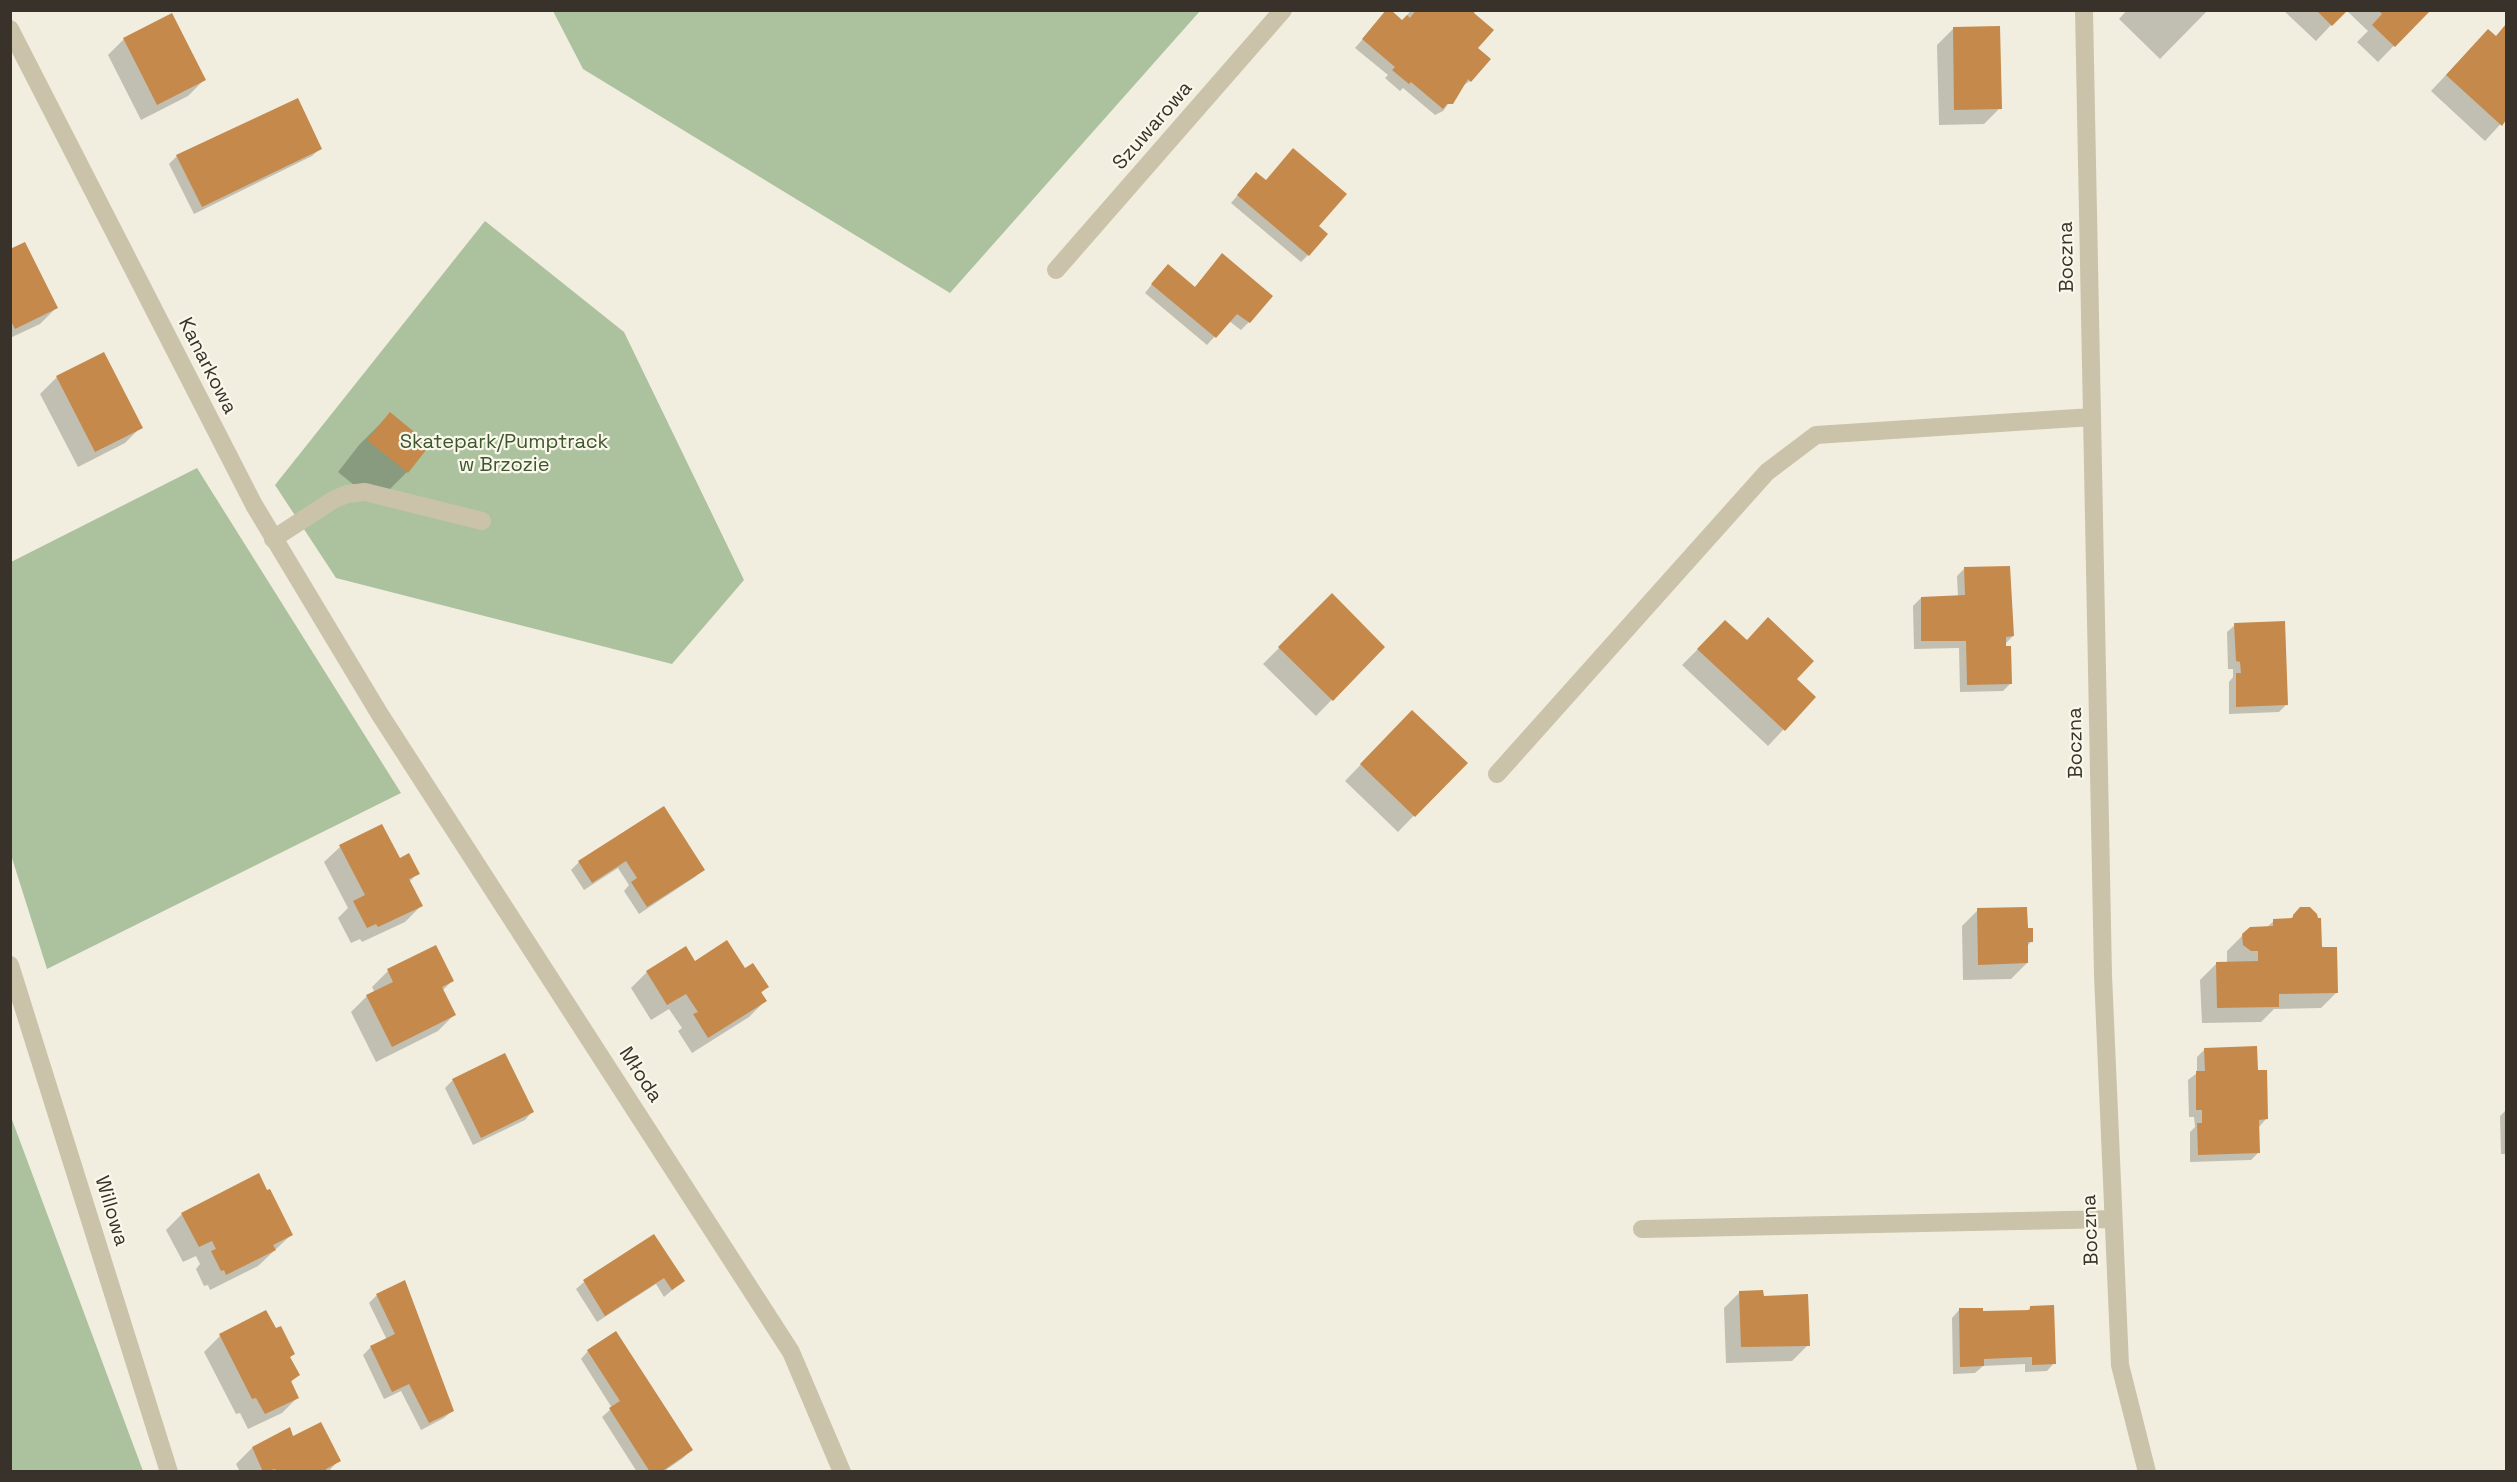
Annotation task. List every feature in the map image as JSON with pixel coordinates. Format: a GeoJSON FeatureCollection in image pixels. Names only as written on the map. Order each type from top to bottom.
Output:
{"type":"FeatureCollection","features":[{"type":"Feature","properties":{"kind":"street","name":"Szuwarowa"},"geometry":{"type":"LineString","coordinates":[[1056,270],[1283,10]]}},
{"type":"Feature","properties":{"kind":"street","name":"Boczna"},"geometry":{"type":"LineString","coordinates":[[2084,10],[2103,975],[2120,1365],[2147,1472]]}},
{"type":"Feature","properties":{"kind":"street","name":"Kanarkowa"},"geometry":{"type":"LineString","coordinates":[[10,29],[216,434],[273,539],[379,713]]}},
{"type":"Feature","properties":{"kind":"street"},"geometry":{"type":"LineString","coordinates":[[1497,774],[1767,472],[1816,435],[2092,417]]}},
{"type":"Feature","properties":{"kind":"street"},"geometry":{"type":"LineString","coordinates":[[273,539],[333,500],[347,494],[365,492],[482,521]]}},
{"type":"Feature","properties":{"kind":"street","name":"Młoda"},"geometry":{"type":"LineString","coordinates":[[379,713],[791,1352],[842,1472]]}},
{"type":"Feature","properties":{"kind":"street","name":"Willowa"},"geometry":{"type":"LineString","coordinates":[[10,965],[169,1472]]}},
{"type":"Feature","properties":{"kind":"street"},"geometry":{"type":"LineString","coordinates":[[1642,1229],[2114,1219]]}},
{"type":"Feature","properties":{"kind":"green space"},"geometry":{"type":"Polygon","coordinates":[[[553,11],[1200,11],[950,293],[583,69],[553,11]]]}},
{"type":"Feature","properties":{"kind":"green space","name":"Skatepark/Pumptrack w Brzozie"},"geometry":{"type":"Polygon","coordinates":[[[485,221],[624,332],[744,580],[672,664],[336,578],[275,485],[485,221]]]}},
{"type":"Feature","properties":{"kind":"green space"},"geometry":{"type":"Polygon","coordinates":[[[197,468],[401,793],[47,969],[11,855],[11,562],[197,468]]]}},
{"type":"Feature","properties":{"kind":"green space"},"geometry":{"type":"Polygon","coordinates":[[[11,1117],[143,1471],[11,1471],[11,1117]]]}},
{"type":"Feature","properties":{"kind":"building"},"geometry":{"type":"Polygon","coordinates":[[[1386,10],[1391,10],[1402,20],[1407,15],[1410,18],[1416,10],[1475,10],[1474,13],[1494,30],[1478,48],[1491,59],[1471,82],[1468,79],[1453,104],[1447,104],[1443,109],[1411,82],[1409,84],[1392,70],[1395,67],[1362,39],[1386,10]]]}},
{"type":"Feature","properties":{"kind":"building"},"geometry":{"type":"Polygon","coordinates":[[[2316,10],[2348,10],[2332,26],[2316,10]]]}},
{"type":"Feature","properties":{"kind":"building"},"geometry":{"type":"Polygon","coordinates":[[[2378,10],[2431,10],[2395,47],[2372,25],[2382,14],[2378,10]]]}},
{"type":"Feature","properties":{"kind":"building"},"geometry":{"type":"Polygon","coordinates":[[[172,13],[206,80],[157,105],[123,38],[172,13]]]}},
{"type":"Feature","properties":{"kind":"building"},"geometry":{"type":"Polygon","coordinates":[[[2506,24],[2506,120],[2502,126],[2446,75],[2488,29],[2496,36],[2506,24]]]}},
{"type":"Feature","properties":{"kind":"building"},"geometry":{"type":"Polygon","coordinates":[[[2000,26],[2002,109],[1954,110],[1953,27],[2000,26]]]}},
{"type":"Feature","properties":{"kind":"building"},"geometry":{"type":"Polygon","coordinates":[[[298,98],[322,149],[202,207],[176,155],[298,98]]]}},
{"type":"Feature","properties":{"kind":"building"},"geometry":{"type":"Polygon","coordinates":[[[1293,148],[1347,194],[1319,226],[1328,234],[1309,256],[1237,195],[1256,172],[1266,180],[1293,148]]]}},
{"type":"Feature","properties":{"kind":"building"},"geometry":{"type":"Polygon","coordinates":[[[25,242],[58,308],[15,329],[10,319],[10,249],[25,242]]]}},
{"type":"Feature","properties":{"kind":"building"},"geometry":{"type":"Polygon","coordinates":[[[1222,253],[1273,296],[1250,323],[1237,314],[1216,338],[1151,284],[1168,264],[1195,287],[1222,253]]]}},
{"type":"Feature","properties":{"kind":"building"},"geometry":{"type":"Polygon","coordinates":[[[104,352],[143,428],[95,452],[56,376],[104,352]]]}},
{"type":"Feature","properties":{"kind":"building"},"geometry":{"type":"Polygon","coordinates":[[[390,412],[430,445],[408,473],[367,440],[390,412]]]}},
{"type":"Feature","properties":{"kind":"building"},"geometry":{"type":"Polygon","coordinates":[[[2010,566],[2014,636],[2006,637],[2006,646],[2011,646],[2012,684],[1967,685],[1966,641],[1921,641],[1921,597],[1965,595],[1964,567],[2010,566]]]}},
{"type":"Feature","properties":{"kind":"building"},"geometry":{"type":"Polygon","coordinates":[[[1332,593],[1385,647],[1333,701],[1278,647],[1332,593]]]}},
{"type":"Feature","properties":{"kind":"building"},"geometry":{"type":"Polygon","coordinates":[[[1768,617],[1814,661],[1797,679],[1816,697],[1785,731],[1697,649],[1725,620],[1747,640],[1768,617]]]}},
{"type":"Feature","properties":{"kind":"building"},"geometry":{"type":"Polygon","coordinates":[[[2285,621],[2288,705],[2236,707],[2236,673],[2241,673],[2240,662],[2236,661],[2234,623],[2285,621]]]}},
{"type":"Feature","properties":{"kind":"building"},"geometry":{"type":"Polygon","coordinates":[[[1412,710],[1468,763],[1415,817],[1360,764],[1412,710]]]}},
{"type":"Feature","properties":{"kind":"building"},"geometry":{"type":"Polygon","coordinates":[[[664,806],[705,870],[647,907],[631,882],[637,878],[626,861],[592,883],[578,861],[664,806]]]}},
{"type":"Feature","properties":{"kind":"building"},"geometry":{"type":"Polygon","coordinates":[[[382,824],[400,858],[409,853],[420,874],[409,879],[423,906],[378,927],[376,924],[367,928],[353,901],[365,895],[339,845],[382,824]]]}},
{"type":"Feature","properties":{"kind":"building"},"geometry":{"type":"Polygon","coordinates":[[[2027,907],[2028,928],[2033,928],[2033,942],[2028,942],[2028,963],[1978,965],[1977,908],[2027,907]]]}},
{"type":"Feature","properties":{"kind":"building"},"geometry":{"type":"Polygon","coordinates":[[[2300,907],[2310,907],[2318,918],[2321,918],[2322,947],[2337,947],[2338,993],[2279,994],[2279,1007],[2217,1008],[2216,962],[2258,961],[2258,951],[2251,951],[2243,945],[2242,934],[2250,927],[2273,926],[2273,919],[2293,918],[2300,907]]]}},
{"type":"Feature","properties":{"kind":"building"},"geometry":{"type":"Polygon","coordinates":[[[727,940],[745,968],[753,963],[769,987],[761,992],[767,1001],[708,1038],[693,1014],[698,1012],[686,994],[667,1005],[646,971],[686,946],[695,961],[727,940]]]}},
{"type":"Feature","properties":{"kind":"building"},"geometry":{"type":"Polygon","coordinates":[[[436,945],[454,981],[442,987],[456,1015],[392,1047],[366,995],[393,982],[387,969],[436,945]]]}},
{"type":"Feature","properties":{"kind":"building"},"geometry":{"type":"Polygon","coordinates":[[[2257,1046],[2258,1070],[2267,1070],[2268,1119],[2259,1120],[2260,1153],[2198,1155],[2197,1123],[2202,1123],[2202,1110],[2196,1110],[2196,1071],[2205,1071],[2204,1048],[2257,1046]]]}},
{"type":"Feature","properties":{"kind":"building"},"geometry":{"type":"Polygon","coordinates":[[[505,1053],[534,1112],[481,1138],[452,1079],[505,1053]]]}},
{"type":"Feature","properties":{"kind":"building"},"geometry":{"type":"Polygon","coordinates":[[[259,1173],[267,1190],[270,1189],[293,1235],[273,1245],[276,1250],[226,1275],[224,1270],[221,1271],[211,1251],[216,1249],[212,1241],[199,1247],[181,1213],[259,1173]]]}},
{"type":"Feature","properties":{"kind":"building"},"geometry":{"type":"Polygon","coordinates":[[[654,1234],[685,1281],[672,1290],[664,1278],[605,1316],[583,1280],[654,1234]]]}},
{"type":"Feature","properties":{"kind":"building"},"geometry":{"type":"Polygon","coordinates":[[[405,1280],[454,1411],[429,1423],[409,1384],[392,1392],[370,1346],[395,1334],[376,1294],[405,1280]]]}},
{"type":"Feature","properties":{"kind":"building"},"geometry":{"type":"Polygon","coordinates":[[[1763,1290],[1764,1296],[1808,1294],[1810,1346],[1741,1347],[1739,1291],[1763,1290]]]}},
{"type":"Feature","properties":{"kind":"building"},"geometry":{"type":"Polygon","coordinates":[[[2054,1305],[2056,1364],[2032,1365],[2032,1357],[1984,1359],[1984,1366],[1960,1367],[1959,1308],[1983,1308],[1983,1311],[2030,1310],[2030,1306],[2054,1305]]]}},
{"type":"Feature","properties":{"kind":"building"},"geometry":{"type":"Polygon","coordinates":[[[266,1310],[276,1328],[281,1326],[295,1354],[290,1357],[300,1375],[291,1381],[299,1398],[265,1414],[256,1398],[252,1399],[219,1334],[266,1310]]]}},
{"type":"Feature","properties":{"kind":"building"},"geometry":{"type":"Polygon","coordinates":[[[616,1331],[693,1450],[661,1472],[650,1472],[609,1408],[620,1401],[587,1350],[616,1331]]]}},
{"type":"Feature","properties":{"kind":"building"},"geometry":{"type":"Polygon","coordinates":[[[321,1422],[341,1461],[326,1469],[327,1472],[277,1472],[275,1469],[263,1472],[252,1447],[290,1427],[293,1436],[321,1422]]]}}]}
